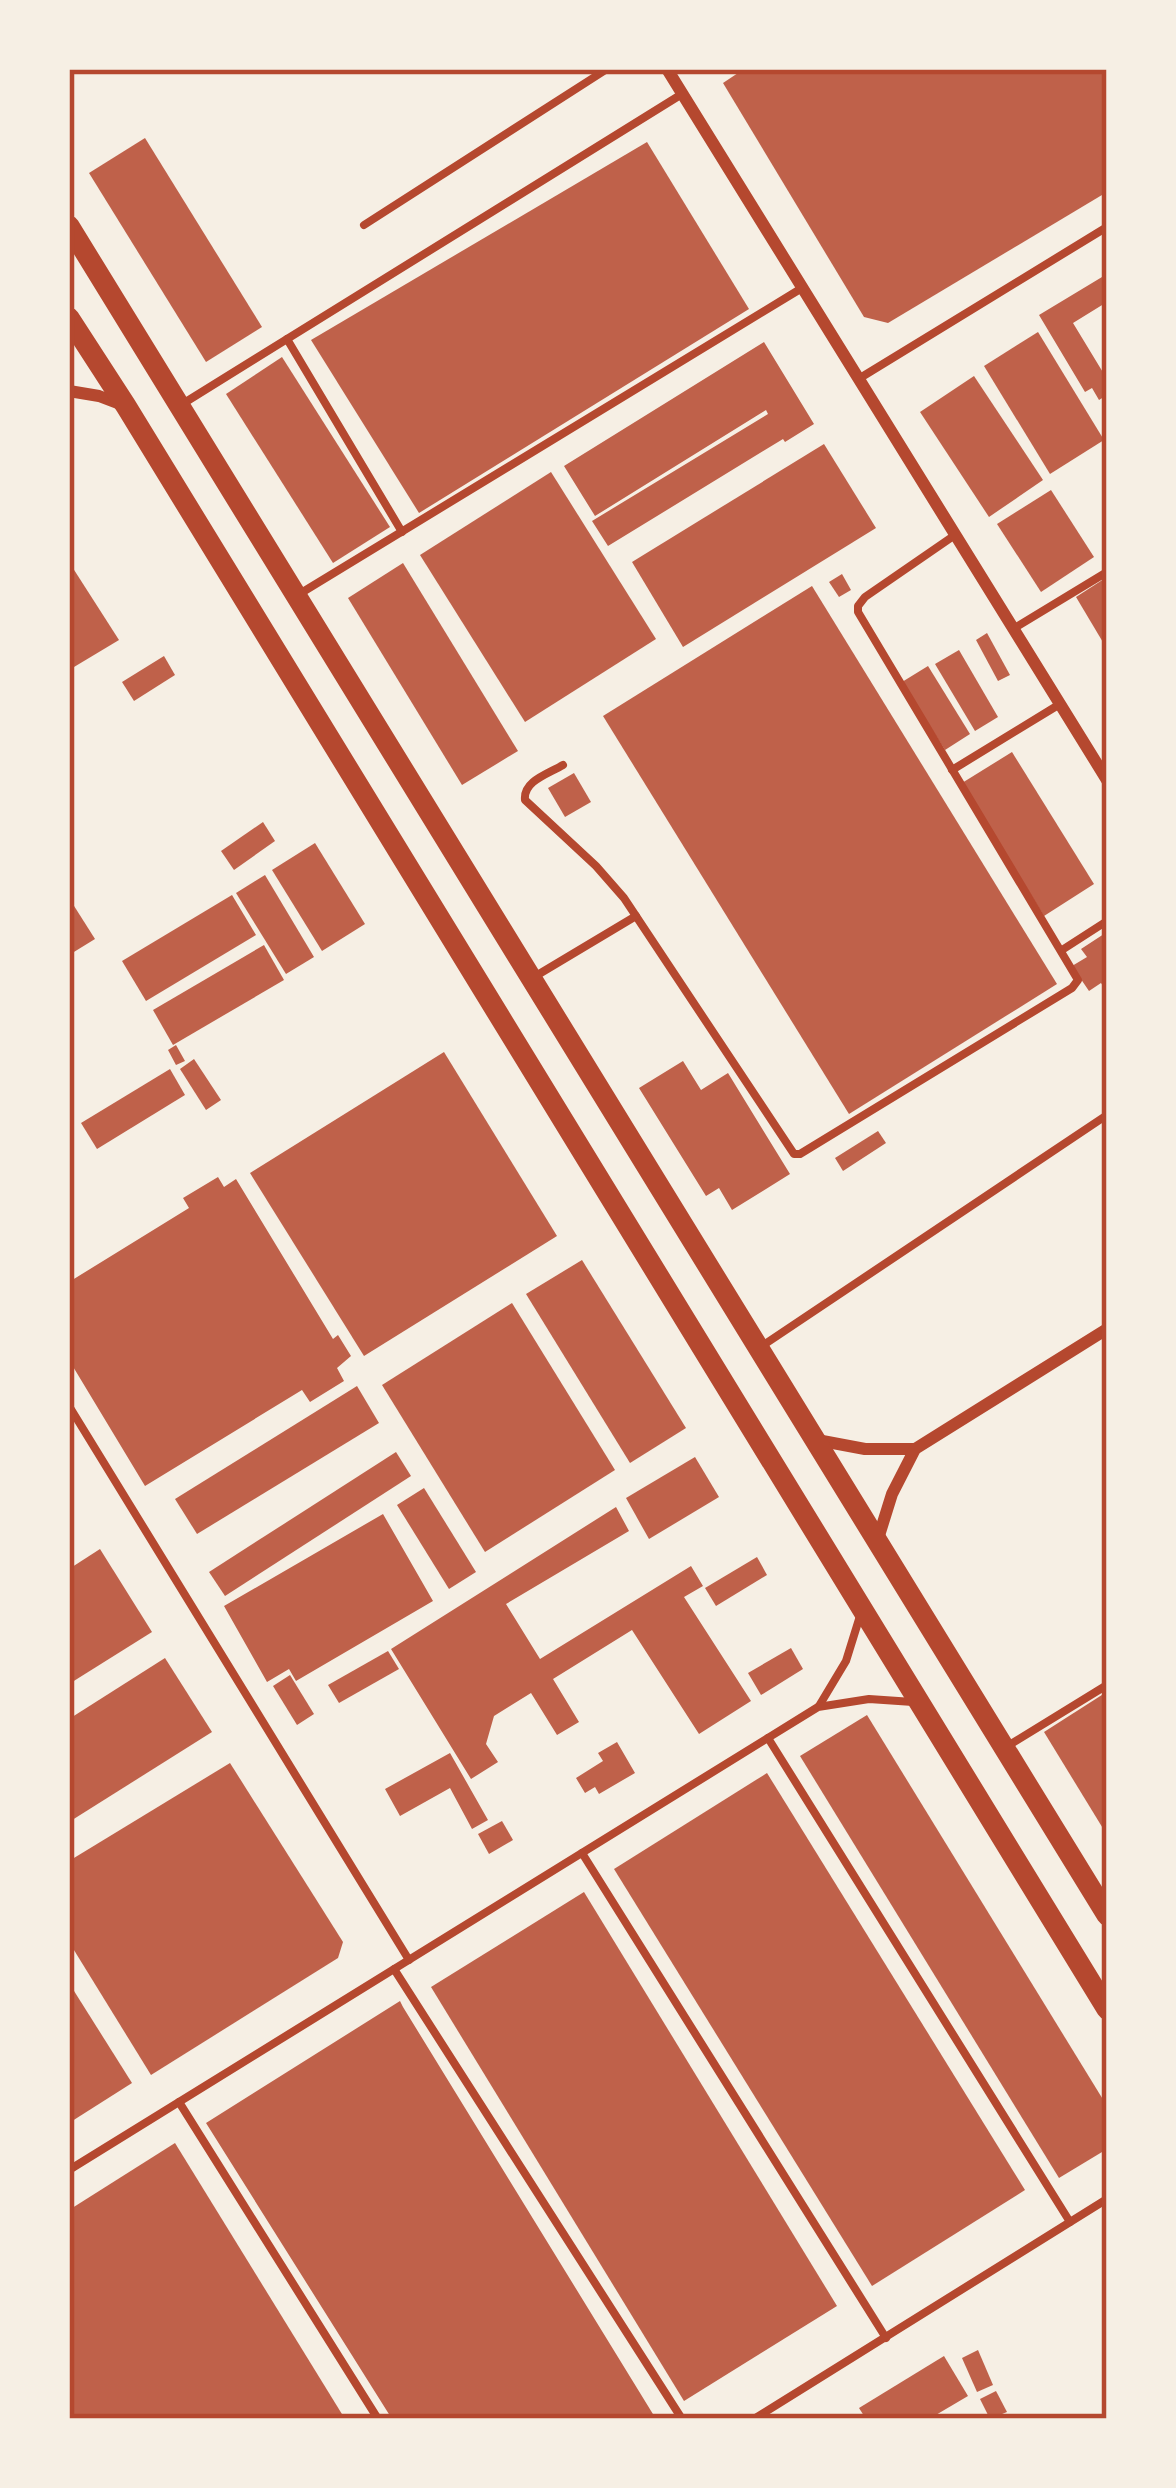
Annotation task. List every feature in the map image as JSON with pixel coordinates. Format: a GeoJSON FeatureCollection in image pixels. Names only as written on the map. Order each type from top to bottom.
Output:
{"type":"FeatureCollection","features":[{"type":"Feature","properties":{"kind":"main road"},"geometry":{"type":"LineString","coordinates":[[69,226],[1107,1915]]}},
{"type":"Feature","properties":{"kind":"main road"},"geometry":{"type":"LineString","coordinates":[[69,318],[1107,2009]]}},
{"type":"Feature","properties":{"kind":"street"},"geometry":{"type":"LineString","coordinates":[[667,69],[1107,780]]}},
{"type":"Feature","properties":{"kind":"street"},"geometry":{"type":"LineString","coordinates":[[69,391],[126,406]]}},
{"type":"Feature","properties":{"kind":"street"},"geometry":{"type":"LineString","coordinates":[[877,1542],[892,1493],[915,1449],[1107,1329]]}},
{"type":"Feature","properties":{"kind":"street"},"geometry":{"type":"LineString","coordinates":[[817,1440],[865,1449],[915,1449]]}},
{"type":"Feature","properties":{"kind":"lane"},"geometry":{"type":"LineString","coordinates":[[364,225],[607,69]]}},
{"type":"Feature","properties":{"kind":"lane"},"geometry":{"type":"LineString","coordinates":[[180,406],[682,94]]}},
{"type":"Feature","properties":{"kind":"lane"},"geometry":{"type":"LineString","coordinates":[[858,379],[1107,227]]}},
{"type":"Feature","properties":{"kind":"lane"},"geometry":{"type":"LineString","coordinates":[[296,596],[802,288]]}},
{"type":"Feature","properties":{"kind":"lane"},"geometry":{"type":"LineString","coordinates":[[287,339],[402,532]]}},
{"type":"Feature","properties":{"kind":"lane"},"geometry":{"type":"LineString","coordinates":[[563,765],[528,785],[525,800],[596,866],[636,916],[796,1155],[1072,988],[1078,980],[860,618],[858,606],[865,597],[955,535]]}},
{"type":"Feature","properties":{"kind":"lane"},"geometry":{"type":"LineString","coordinates":[[1013,628],[1107,572]]}},
{"type":"Feature","properties":{"kind":"lane"},"geometry":{"type":"LineString","coordinates":[[952,770],[1060,704]]}},
{"type":"Feature","properties":{"kind":"lane"},"geometry":{"type":"LineString","coordinates":[[531,979],[636,916]]}},
{"type":"Feature","properties":{"kind":"lane"},"geometry":{"type":"LineString","coordinates":[[1062,950],[1107,921]]}},
{"type":"Feature","properties":{"kind":"lane"},"geometry":{"type":"LineString","coordinates":[[758,1348],[1107,1115]]}},
{"type":"Feature","properties":{"kind":"lane"},"geometry":{"type":"LineString","coordinates":[[69,1406],[409,1960]]}},
{"type":"Feature","properties":{"kind":"lane"},"geometry":{"type":"LineString","coordinates":[[818,1707],[846,1661],[861,1610]]}},
{"type":"Feature","properties":{"kind":"lane"},"geometry":{"type":"LineString","coordinates":[[1004,1748],[1107,1685]]}},
{"type":"Feature","properties":{"kind":"lane"},"geometry":{"type":"LineString","coordinates":[[69,2170],[818,1707],[869,1700],[921,1703]]}},
{"type":"Feature","properties":{"kind":"lane"},"geometry":{"type":"LineString","coordinates":[[768,1738],[1070,2222]]}},
{"type":"Feature","properties":{"kind":"lane"},"geometry":{"type":"LineString","coordinates":[[582,1853],[886,2338]]}},
{"type":"Feature","properties":{"kind":"lane"},"geometry":{"type":"LineString","coordinates":[[394,1969],[682,2419]]}},
{"type":"Feature","properties":{"kind":"lane"},"geometry":{"type":"LineString","coordinates":[[179,2102],[378,2419]]}},
{"type":"Feature","properties":{"kind":"lane"},"geometry":{"type":"LineString","coordinates":[[754,2419],[1107,2199]]}},
{"type":"Feature","properties":{"kind":"building"},"geometry":{"type":"Polygon","coordinates":[[[744,69],[1107,69],[1107,192],[888,323],[864,317],[723,83],[744,69]]]}},
{"type":"Feature","properties":{"kind":"building"},"geometry":{"type":"Polygon","coordinates":[[[145,138],[262,327],[206,362],[89,173],[145,138]]]}},
{"type":"Feature","properties":{"kind":"building"},"geometry":{"type":"Polygon","coordinates":[[[647,142],[749,309],[419,513],[311,340],[647,142]]]}},
{"type":"Feature","properties":{"kind":"building"},"geometry":{"type":"Polygon","coordinates":[[[1107,274],[1107,302],[1073,323],[1107,379],[1107,395],[1099,400],[1092,388],[1085,392],[1039,315],[1107,274]]]}},
{"type":"Feature","properties":{"kind":"building"},"geometry":{"type":"Polygon","coordinates":[[[1038,332],[1104,440],[1050,474],[984,366],[1038,332]]]}},
{"type":"Feature","properties":{"kind":"building"},"geometry":{"type":"Polygon","coordinates":[[[764,342],[814,424],[608,546],[592,521],[768,414],[766,410],[595,516],[564,466],[764,342]]]}},
{"type":"Feature","properties":{"kind":"building"},"geometry":{"type":"Polygon","coordinates":[[[282,357],[390,527],[333,563],[226,394],[282,357]]]}},
{"type":"Feature","properties":{"kind":"building"},"geometry":{"type":"Polygon","coordinates":[[[974,376],[1043,480],[989,517],[920,412],[974,376]]]}},
{"type":"Feature","properties":{"kind":"building"},"geometry":{"type":"Polygon","coordinates":[[[824,444],[876,528],[683,647],[632,562],[824,444]]]}},
{"type":"Feature","properties":{"kind":"building"},"geometry":{"type":"Polygon","coordinates":[[[551,472],[656,639],[525,722],[420,555],[551,472]]]}},
{"type":"Feature","properties":{"kind":"building"},"geometry":{"type":"Polygon","coordinates":[[[1051,490],[1094,557],[1041,592],[997,524],[1051,490]]]}},
{"type":"Feature","properties":{"kind":"building"},"geometry":{"type":"Polygon","coordinates":[[[69,562],[119,640],[69,670],[69,562]]]}},
{"type":"Feature","properties":{"kind":"building"},"geometry":{"type":"Polygon","coordinates":[[[403,563],[518,751],[462,785],[348,598],[403,563]]]}},
{"type":"Feature","properties":{"kind":"building"},"geometry":{"type":"Polygon","coordinates":[[[842,574],[851,590],[839,597],[829,582],[842,574]]]}},
{"type":"Feature","properties":{"kind":"building"},"geometry":{"type":"Polygon","coordinates":[[[1107,577],[1107,649],[1076,597],[1107,577]]]}},
{"type":"Feature","properties":{"kind":"building"},"geometry":{"type":"Polygon","coordinates":[[[812,586],[1057,984],[849,1114],[603,716],[812,586]]]}},
{"type":"Feature","properties":{"kind":"building"},"geometry":{"type":"Polygon","coordinates":[[[987,633],[1010,675],[998,681],[976,640],[987,633]]]}},
{"type":"Feature","properties":{"kind":"building"},"geometry":{"type":"Polygon","coordinates":[[[959,650],[998,717],[975,731],[935,664],[959,650]]]}},
{"type":"Feature","properties":{"kind":"building"},"geometry":{"type":"Polygon","coordinates":[[[164,656],[175,675],[134,701],[122,682],[164,656]]]}},
{"type":"Feature","properties":{"kind":"building"},"geometry":{"type":"Polygon","coordinates":[[[928,666],[970,734],[945,750],[902,682],[928,666]]]}},
{"type":"Feature","properties":{"kind":"building"},"geometry":{"type":"Polygon","coordinates":[[[1012,752],[1094,884],[1044,916],[962,783],[1012,752]]]}},
{"type":"Feature","properties":{"kind":"building"},"geometry":{"type":"Polygon","coordinates":[[[574,773],[591,802],[565,817],[548,788],[574,773]]]}},
{"type":"Feature","properties":{"kind":"building"},"geometry":{"type":"Polygon","coordinates":[[[263,822],[275,841],[234,870],[221,851],[263,822]]]}},
{"type":"Feature","properties":{"kind":"building"},"geometry":{"type":"Polygon","coordinates":[[[315,843],[365,924],[322,951],[272,870],[315,843]]]}},
{"type":"Feature","properties":{"kind":"building"},"geometry":{"type":"Polygon","coordinates":[[[265,875],[314,957],[286,974],[236,893],[265,875]]]}},
{"type":"Feature","properties":{"kind":"building"},"geometry":{"type":"Polygon","coordinates":[[[232,895],[256,935],[146,1001],[122,961],[232,895]]]}},
{"type":"Feature","properties":{"kind":"building"},"geometry":{"type":"Polygon","coordinates":[[[69,898],[95,939],[69,955],[69,898]]]}},
{"type":"Feature","properties":{"kind":"building"},"geometry":{"type":"Polygon","coordinates":[[[1107,932],[1107,992],[1101,983],[1089,991],[1072,966],[1087,957],[1081,949],[1107,932]]]}},
{"type":"Feature","properties":{"kind":"building"},"geometry":{"type":"Polygon","coordinates":[[[264,945],[284,980],[173,1045],[153,1010],[264,945]]]}},
{"type":"Feature","properties":{"kind":"building"},"geometry":{"type":"Polygon","coordinates":[[[176,1045],[185,1061],[176,1065],[168,1050],[176,1045]]]}},
{"type":"Feature","properties":{"kind":"building"},"geometry":{"type":"Polygon","coordinates":[[[444,1052],[557,1236],[364,1356],[250,1173],[444,1052]]]}},
{"type":"Feature","properties":{"kind":"building"},"geometry":{"type":"Polygon","coordinates":[[[194,1059],[221,1100],[206,1110],[180,1069],[194,1059]]]}},
{"type":"Feature","properties":{"kind":"building"},"geometry":{"type":"Polygon","coordinates":[[[683,1061],[701,1090],[728,1073],[790,1174],[732,1210],[719,1188],[706,1196],[639,1088],[683,1061]]]}},
{"type":"Feature","properties":{"kind":"building"},"geometry":{"type":"Polygon","coordinates":[[[170,1069],[185,1095],[97,1149],[81,1123],[170,1069]]]}},
{"type":"Feature","properties":{"kind":"building"},"geometry":{"type":"Polygon","coordinates":[[[878,1131],[886,1143],[843,1171],[835,1158],[878,1131]]]}},
{"type":"Feature","properties":{"kind":"building"},"geometry":{"type":"Polygon","coordinates":[[[218,1177],[224,1187],[236,1179],[333,1339],[338,1335],[351,1356],[337,1368],[344,1381],[310,1402],[302,1390],[145,1486],[69,1360],[69,1282],[189,1208],[183,1198],[218,1177]]]}},
{"type":"Feature","properties":{"kind":"building"},"geometry":{"type":"Polygon","coordinates":[[[582,1260],[686,1428],[630,1463],[526,1294],[582,1260]]]}},
{"type":"Feature","properties":{"kind":"building"},"geometry":{"type":"Polygon","coordinates":[[[512,1303],[615,1470],[485,1552],[382,1385],[512,1303]]]}},
{"type":"Feature","properties":{"kind":"building"},"geometry":{"type":"Polygon","coordinates":[[[357,1386],[379,1423],[197,1534],[175,1499],[357,1386]]]}},
{"type":"Feature","properties":{"kind":"building"},"geometry":{"type":"Polygon","coordinates":[[[396,1452],[411,1476],[225,1596],[209,1572],[396,1452]]]}},
{"type":"Feature","properties":{"kind":"building"},"geometry":{"type":"Polygon","coordinates":[[[695,1457],[719,1497],[649,1539],[626,1498],[695,1457]]]}},
{"type":"Feature","properties":{"kind":"building"},"geometry":{"type":"Polygon","coordinates":[[[424,1488],[476,1572],[449,1589],[397,1505],[424,1488]]]}},
{"type":"Feature","properties":{"kind":"building"},"geometry":{"type":"Polygon","coordinates":[[[616,1507],[629,1531],[506,1604],[540,1659],[691,1566],[703,1586],[684,1597],[751,1701],[699,1734],[632,1630],[553,1679],[579,1722],[557,1735],[531,1693],[494,1716],[486,1744],[498,1762],[471,1779],[391,1649],[616,1507]]]}},
{"type":"Feature","properties":{"kind":"building"},"geometry":{"type":"Polygon","coordinates":[[[383,1514],[433,1601],[296,1681],[289,1669],[267,1682],[224,1606],[383,1514]]]}},
{"type":"Feature","properties":{"kind":"building"},"geometry":{"type":"Polygon","coordinates":[[[100,1549],[152,1632],[69,1684],[69,1569],[100,1549]]]}},
{"type":"Feature","properties":{"kind":"building"},"geometry":{"type":"Polygon","coordinates":[[[757,1557],[767,1575],[716,1606],[705,1588],[757,1557]]]}},
{"type":"Feature","properties":{"kind":"building"},"geometry":{"type":"Polygon","coordinates":[[[791,1648],[803,1669],[761,1695],[748,1673],[791,1648]]]}},
{"type":"Feature","properties":{"kind":"building"},"geometry":{"type":"Polygon","coordinates":[[[388,1651],[399,1669],[339,1703],[328,1685],[388,1651]]]}},
{"type":"Feature","properties":{"kind":"building"},"geometry":{"type":"Polygon","coordinates":[[[165,1658],[212,1732],[69,1822],[69,1719],[165,1658]]]}},
{"type":"Feature","properties":{"kind":"building"},"geometry":{"type":"Polygon","coordinates":[[[290,1675],[314,1714],[297,1725],[273,1686],[290,1675]]]}},
{"type":"Feature","properties":{"kind":"building"},"geometry":{"type":"Polygon","coordinates":[[[1107,1696],[1107,1835],[1044,1732],[1107,1696]]]}},
{"type":"Feature","properties":{"kind":"building"},"geometry":{"type":"Polygon","coordinates":[[[867,1715],[1107,2106],[1107,2149],[1059,2178],[800,1756],[867,1715]]]}},
{"type":"Feature","properties":{"kind":"building"},"geometry":{"type":"Polygon","coordinates":[[[617,1742],[635,1773],[599,1794],[595,1787],[585,1793],[576,1778],[603,1761],[598,1753],[617,1742]]]}},
{"type":"Feature","properties":{"kind":"building"},"geometry":{"type":"Polygon","coordinates":[[[450,1753],[488,1820],[472,1829],[450,1788],[400,1816],[385,1789],[450,1753]]]}},
{"type":"Feature","properties":{"kind":"building"},"geometry":{"type":"Polygon","coordinates":[[[230,1763],[343,1942],[338,1958],[151,2075],[69,1942],[69,1861],[230,1763]]]}},
{"type":"Feature","properties":{"kind":"building"},"geometry":{"type":"Polygon","coordinates":[[[767,1773],[1025,2190],[872,2286],[614,1869],[767,1773]]]}},
{"type":"Feature","properties":{"kind":"building"},"geometry":{"type":"Polygon","coordinates":[[[502,1821],[513,1840],[489,1854],[478,1834],[502,1821]]]}},
{"type":"Feature","properties":{"kind":"building"},"geometry":{"type":"Polygon","coordinates":[[[584,1892],[837,2306],[684,2401],[431,1987],[584,1892]]]}},
{"type":"Feature","properties":{"kind":"building"},"geometry":{"type":"Polygon","coordinates":[[[69,1983],[132,2083],[69,2123],[69,1983]]]}},
{"type":"Feature","properties":{"kind":"building"},"geometry":{"type":"Polygon","coordinates":[[[400,2001],[656,2419],[392,2419],[206,2123],[400,2001]]]}},
{"type":"Feature","properties":{"kind":"building"},"geometry":{"type":"Polygon","coordinates":[[[175,2143],[345,2419],[69,2419],[69,2210],[175,2143]]]}},
{"type":"Feature","properties":{"kind":"building"},"geometry":{"type":"Polygon","coordinates":[[[978,2350],[993,2385],[977,2392],[962,2358],[978,2350]]]}},
{"type":"Feature","properties":{"kind":"building"},"geometry":{"type":"Polygon","coordinates":[[[944,2356],[968,2396],[929,2419],[866,2419],[859,2408],[944,2356]]]}},
{"type":"Feature","properties":{"kind":"building"},"geometry":{"type":"Polygon","coordinates":[[[996,2391],[1007,2412],[990,2419],[980,2399],[996,2391]]]}}]}
